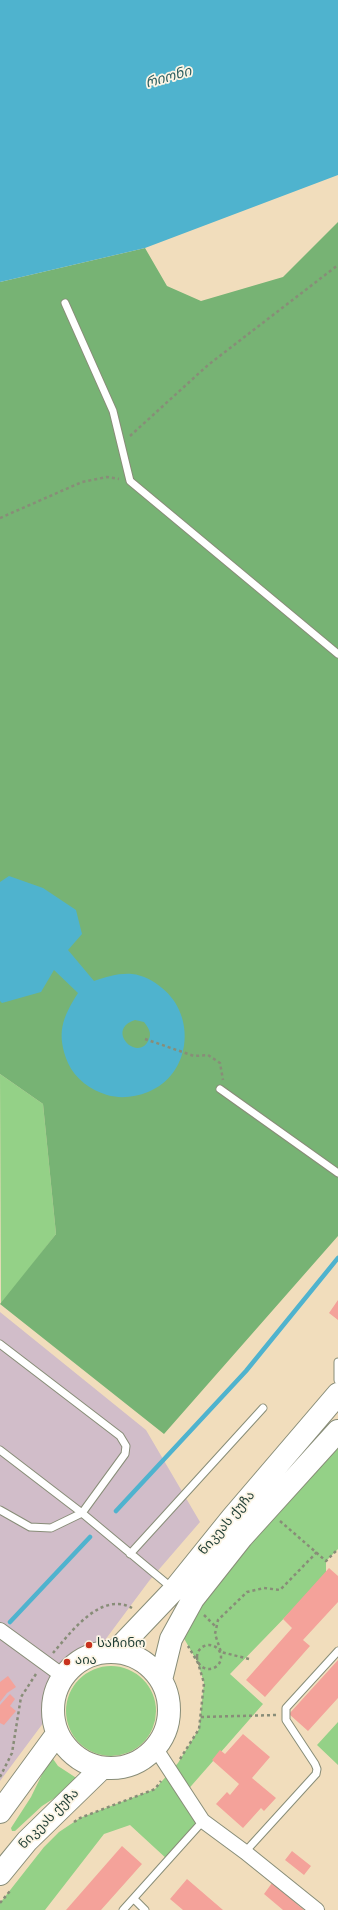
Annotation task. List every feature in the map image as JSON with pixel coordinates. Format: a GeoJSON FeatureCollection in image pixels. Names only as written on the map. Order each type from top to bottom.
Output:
{"type":"FeatureCollection","features":[{"type":"Feature","properties":{"kind":"main road","name":"ნიკეას ქუჩა"},"geometry":{"type":"LineString","coordinates":[[115,1652],[174,1590],[232,1518],[338,1394]]}},
{"type":"Feature","properties":{"kind":"main road","name":"ნიკეას ქუჩა"},"geometry":{"type":"LineString","coordinates":[[161,1680],[171,1639],[193,1599],[242,1536],[266,1508],[338,1431]]}},
{"type":"Feature","properties":{"kind":"main road"},"geometry":{"type":"LineString","coordinates":[[115,1652],[133,1656],[149,1666],[161,1680],[168,1697],[170,1715],[166,1733],[156,1749],[142,1761],[125,1768],[102,1768],[85,1763],[68,1751],[57,1734],[52,1714],[54,1694],[63,1676],[78,1662],[97,1653],[115,1652]]}},
{"type":"Feature","properties":{"kind":"main road"},"geometry":{"type":"LineString","coordinates":[[0,1812],[57,1734]]}},
{"type":"Feature","properties":{"kind":"main road","name":"ნიკეას ქუჩა"},"geometry":{"type":"LineString","coordinates":[[7,1879],[27,1841],[102,1768]]}},
{"type":"Feature","properties":{"kind":"street"},"geometry":{"type":"LineString","coordinates":[[0,1630],[63,1676]]}},
{"type":"Feature","properties":{"kind":"street"},"geometry":{"type":"LineString","coordinates":[[156,1749],[203,1821],[245,1852],[317,1910]]}},
{"type":"Feature","properties":{"kind":"lane"},"geometry":{"type":"LineString","coordinates":[[65,303],[113,411],[130,481],[338,654]]}},
{"type":"Feature","properties":{"kind":"lane"},"geometry":{"type":"LineString","coordinates":[[220,1089],[337,1170]]}},
{"type":"Feature","properties":{"kind":"lane"},"geometry":{"type":"LineString","coordinates":[[0,1344],[120,1436],[126,1446],[125,1454],[82,1514],[51,1528],[30,1527],[0,1510]]}},
{"type":"Feature","properties":{"kind":"lane"},"geometry":{"type":"LineString","coordinates":[[338,1362],[338,1380]]}},
{"type":"Feature","properties":{"kind":"lane"},"geometry":{"type":"LineString","coordinates":[[130,1554],[263,1408]]}},
{"type":"Feature","properties":{"kind":"lane"},"geometry":{"type":"LineString","coordinates":[[0,1450],[82,1514],[174,1590]]}},
{"type":"Feature","properties":{"kind":"lane"},"geometry":{"type":"LineString","coordinates":[[245,1852],[316,1774],[317,1769],[286,1720],[286,1708],[338,1651]]}},
{"type":"Feature","properties":{"kind":"lane"},"geometry":{"type":"LineString","coordinates":[[123,1910],[203,1821]]}},
{"type":"Feature","properties":{"kind":"lane"},"geometry":{"type":"LineString","coordinates":[[134,1899],[145,1910]]}},
{"type":"Feature","properties":{"kind":"path"},"geometry":{"type":"LineString","coordinates":[[121,445],[158,409],[208,365],[338,265]]}},
{"type":"Feature","properties":{"kind":"path"},"geometry":{"type":"LineString","coordinates":[[0,518],[82,482],[107,477],[130,481]]}},
{"type":"Feature","properties":{"kind":"path"},"geometry":{"type":"LineString","coordinates":[[145,1038],[194,1056],[208,1055],[220,1063],[223,1070],[223,1082],[220,1089]]}},
{"type":"Feature","properties":{"kind":"path"},"geometry":{"type":"LineString","coordinates":[[266,1508],[326,1561],[338,1549]]}},
{"type":"Feature","properties":{"kind":"path"},"geometry":{"type":"LineString","coordinates":[[175,1632],[182,1635],[198,1663],[204,1668],[212,1669],[219,1664],[222,1656],[215,1634],[218,1620],[247,1592],[264,1588],[280,1590],[317,1552]]}},
{"type":"Feature","properties":{"kind":"path"},"geometry":{"type":"LineString","coordinates":[[0,1777],[12,1753],[21,1697],[45,1662],[93,1612],[108,1605],[124,1603],[148,1617]]}},
{"type":"Feature","properties":{"kind":"path"},"geometry":{"type":"LineString","coordinates":[[70,1825],[80,1818],[155,1789],[178,1763],[199,1729],[204,1683],[197,1655],[204,1646],[208,1644],[215,1646],[221,1652],[249,1659]]}},
{"type":"Feature","properties":{"kind":"path"},"geometry":{"type":"LineString","coordinates":[[201,1717],[285,1714]]}},
{"type":"Feature","properties":{"kind":"path"},"geometry":{"type":"LineString","coordinates":[[0,1903],[7,1879]]}},
{"type":"Feature","properties":{"kind":"shaded area"},"geometry":{"type":"Polygon","coordinates":[[[0,1312],[146,1430],[200,1522],[149,1581],[0,1781],[0,1312]]]}},
{"type":"Feature","properties":{"kind":"green space"},"geometry":{"type":"Polygon","coordinates":[[[338,222],[338,1236],[164,1434],[0,1304],[56,1234],[43,1104],[0,1074],[0,282],[145,248],[167,286],[201,301],[283,277],[338,222]]]}},
{"type":"Feature","properties":{"kind":"green space"},"geometry":{"type":"Polygon","coordinates":[[[0,1074],[43,1104],[56,1234],[1,1305],[0,1074]]]}},
{"type":"Feature","properties":{"kind":"green space"},"geometry":{"type":"Polygon","coordinates":[[[338,1431],[338,1549],[326,1561],[326,1575],[230,1674],[263,1704],[185,1793],[203,1821],[168,1860],[130,1825],[104,1834],[45,1910],[0,1910],[0,1903],[44,1847],[59,1832],[80,1818],[155,1789],[178,1763],[199,1729],[204,1683],[198,1663],[182,1635],[175,1632],[338,1431]]]}},
{"type":"Feature","properties":{"kind":"green space"},"geometry":{"type":"Polygon","coordinates":[[[111,1666],[128,1669],[143,1679],[153,1694],[156,1711],[153,1728],[143,1743],[128,1753],[111,1756],[94,1753],[79,1743],[69,1728],[66,1711],[69,1694],[79,1679],[94,1669],[111,1666]]]}},
{"type":"Feature","properties":{"kind":"green space"},"geometry":{"type":"Polygon","coordinates":[[[338,1722],[338,1765],[317,1745],[338,1722]]]}},
{"type":"Feature","properties":{"kind":"green space"},"geometry":{"type":"Polygon","coordinates":[[[51,1756],[58,1766],[81,1781],[42,1806],[15,1831],[12,1831],[11,1828],[31,1797],[51,1756]]]}},
{"type":"Feature","properties":{"kind":"water","name":"რიონი"},"geometry":{"type":"Polygon","coordinates":[[[0,0],[338,0],[338,175],[145,248],[0,282],[0,0]]]}},
{"type":"Feature","properties":{"kind":"water"},"geometry":{"type":"Polygon","coordinates":[[[9,876],[43,888],[76,910],[82,934],[68,950],[94,981],[117,975],[136,975],[144,977],[155,983],[173,1000],[181,1014],[184,1029],[184,1044],[181,1059],[173,1073],[162,1084],[143,1094],[128,1097],[117,1097],[95,1090],[79,1079],[68,1063],[62,1043],[62,1026],[68,1010],[78,993],[54,970],[41,992],[2,1003],[0,1001],[0,882],[9,876]],[[135,1020],[126,1025],[123,1031],[123,1037],[132,1047],[138,1048],[144,1046],[150,1037],[150,1032],[144,1022],[135,1020]]]}},
{"type":"Feature","properties":{"kind":"building"},"geometry":{"type":"Polygon","coordinates":[[[338,1300],[338,1320],[329,1313],[338,1300]]]}},
{"type":"Feature","properties":{"kind":"building"},"geometry":{"type":"Polygon","coordinates":[[[329,1568],[338,1576],[338,1602],[303,1640],[310,1646],[265,1697],[246,1680],[292,1628],[283,1619],[329,1568]]]}},
{"type":"Feature","properties":{"kind":"building"},"geometry":{"type":"Polygon","coordinates":[[[338,1660],[338,1698],[308,1731],[289,1714],[338,1660]]]}},
{"type":"Feature","properties":{"kind":"building"},"geometry":{"type":"Polygon","coordinates":[[[8,1676],[16,1687],[7,1693],[0,1702],[0,1682],[8,1676]]]}},
{"type":"Feature","properties":{"kind":"building"},"geometry":{"type":"Polygon","coordinates":[[[10,1694],[15,1699],[10,1706],[16,1711],[4,1725],[0,1723],[0,1705],[10,1694]]]}},
{"type":"Feature","properties":{"kind":"building"},"geometry":{"type":"Polygon","coordinates":[[[243,1734],[270,1757],[252,1778],[276,1798],[264,1811],[261,1808],[243,1828],[216,1804],[227,1792],[230,1795],[239,1784],[212,1760],[220,1750],[225,1754],[243,1734]]]}},
{"type":"Feature","properties":{"kind":"building"},"geometry":{"type":"Polygon","coordinates":[[[122,1846],[142,1864],[101,1910],[66,1910],[122,1846]]]}},
{"type":"Feature","properties":{"kind":"building"},"geometry":{"type":"Polygon","coordinates":[[[292,1851],[311,1866],[304,1875],[285,1860],[292,1851]]]}},
{"type":"Feature","properties":{"kind":"building"},"geometry":{"type":"Polygon","coordinates":[[[187,1879],[223,1910],[183,1910],[170,1899],[187,1879]]]}},
{"type":"Feature","properties":{"kind":"building"},"geometry":{"type":"Polygon","coordinates":[[[272,1883],[304,1910],[283,1910],[264,1894],[272,1883]]]}},
{"type":"Feature","properties":{"kind":"waterway"},"geometry":{"type":"LineString","coordinates":[[116,1511],[246,1371],[338,1258]]}},
{"type":"Feature","properties":{"kind":"waterway"},"geometry":{"type":"LineString","coordinates":[[10,1622],[90,1537]]}},
{"type":"Feature","properties":{"kind":"place","name":"საჩინო"},"geometry":{"type":"Point","coordinates":[89,1645]}},
{"type":"Feature","properties":{"kind":"place","name":"აია"},"geometry":{"type":"Point","coordinates":[67,1662]}}]}
